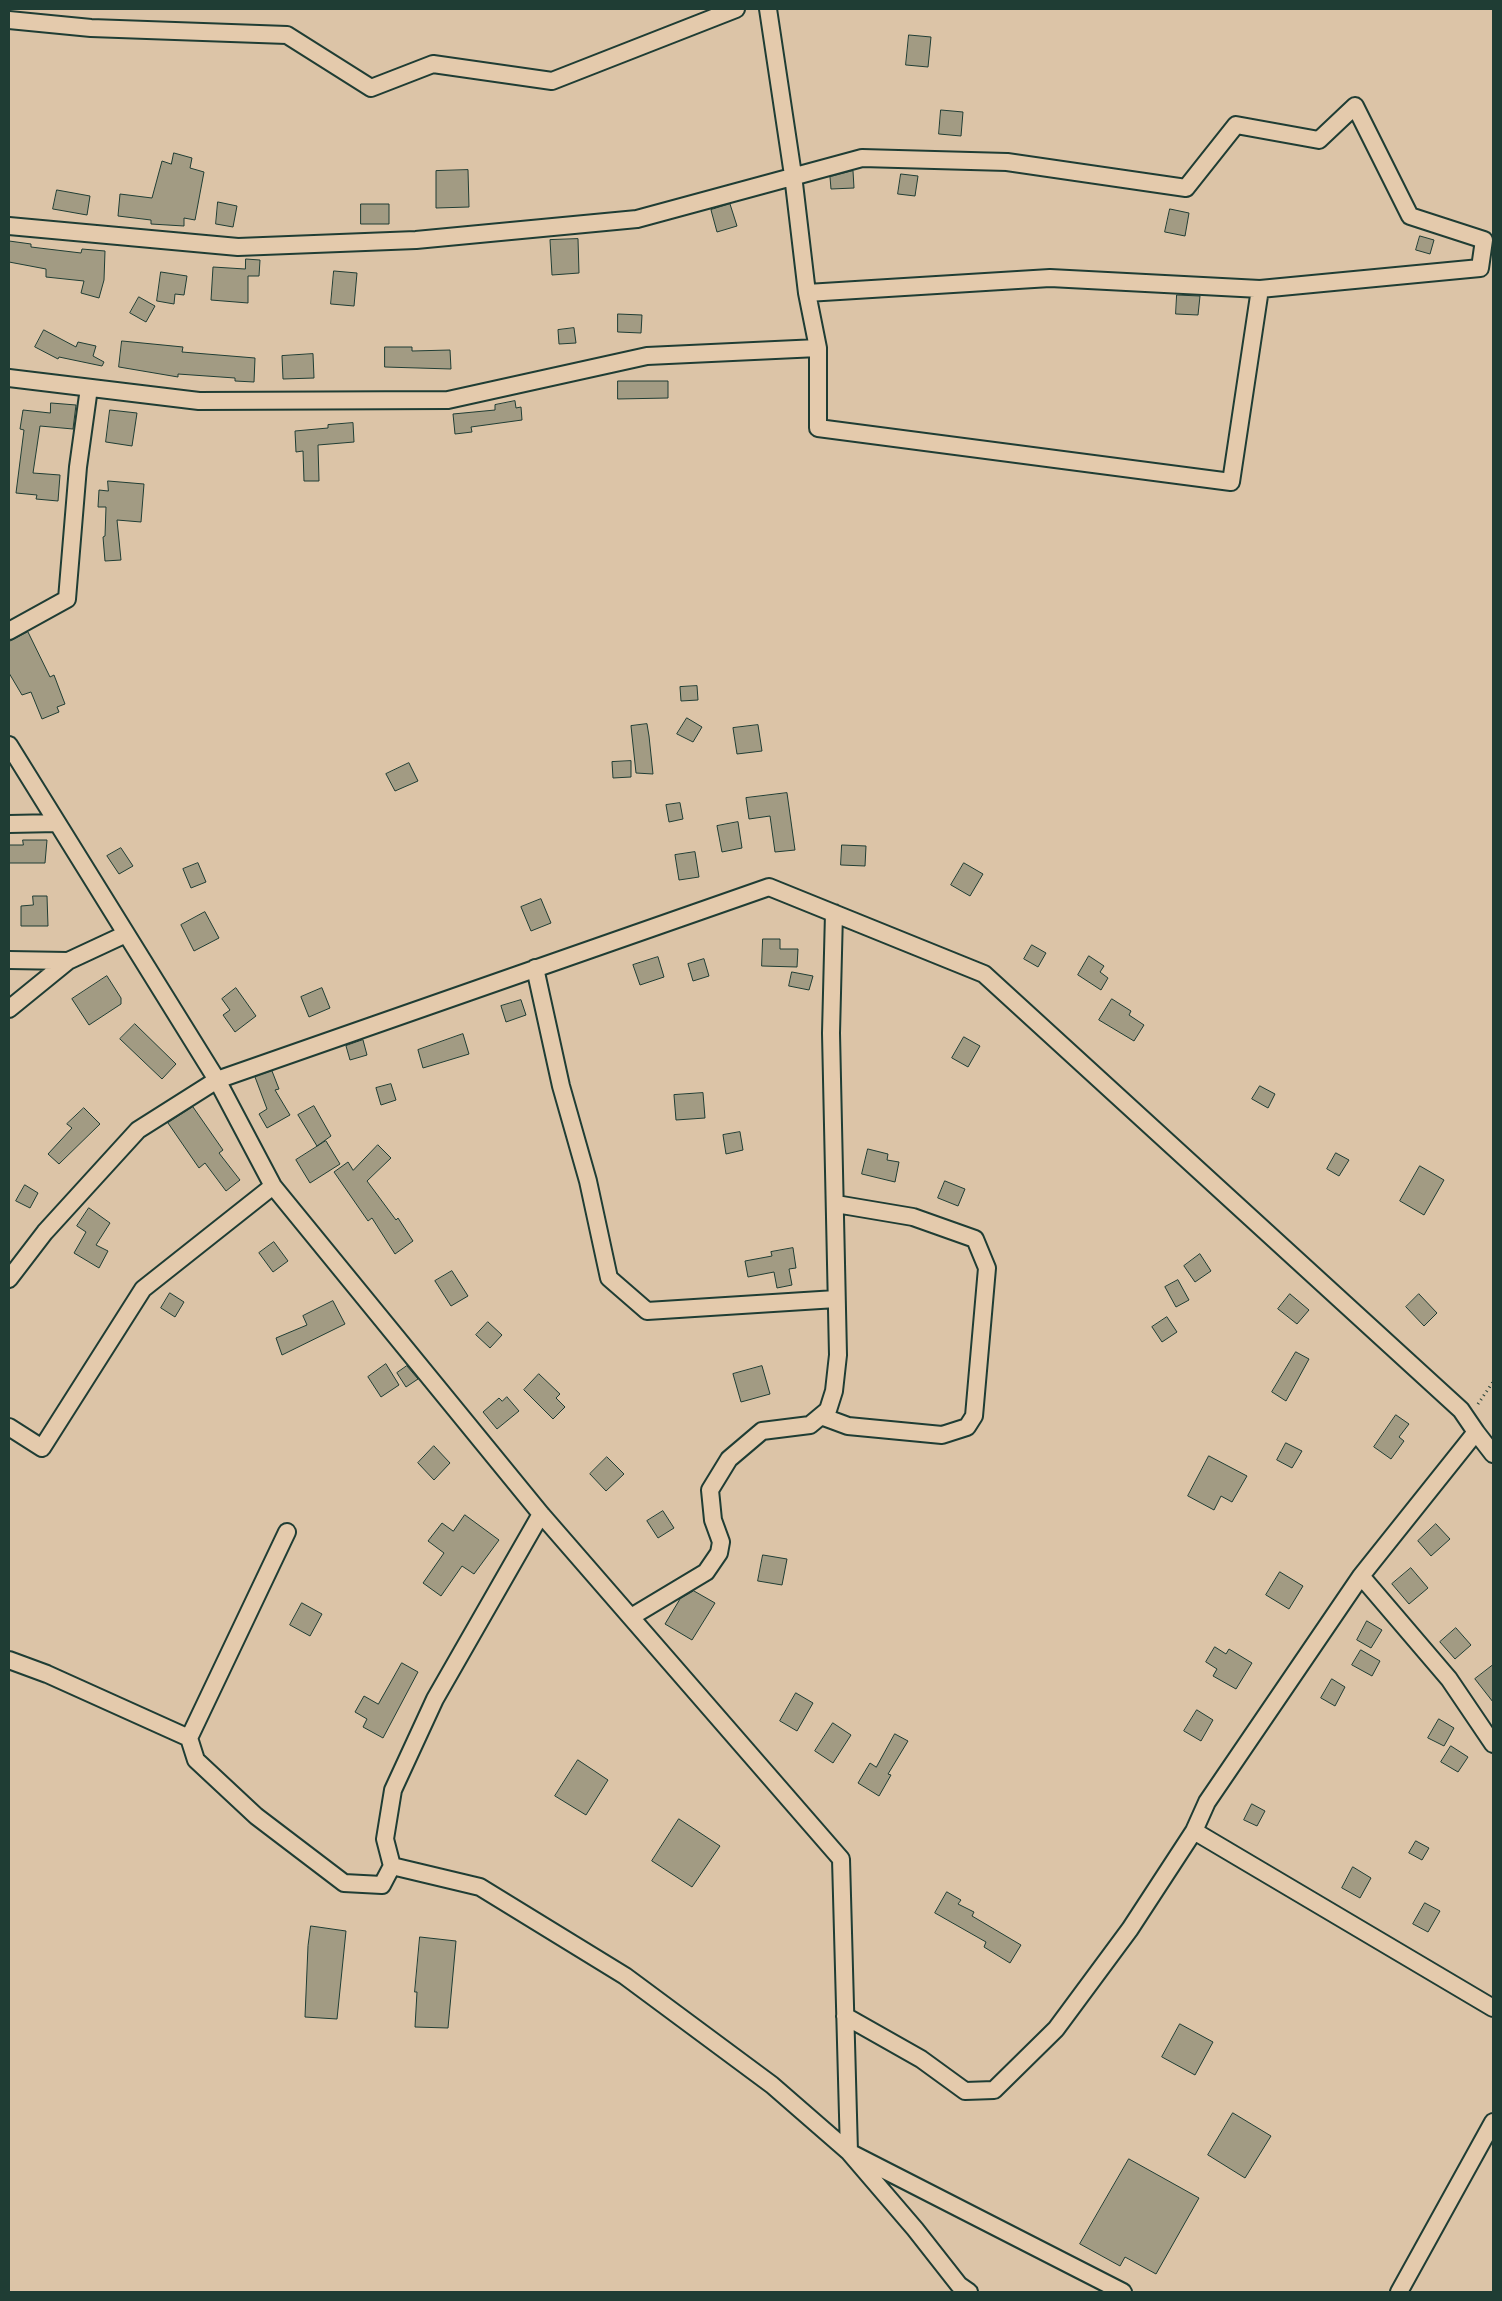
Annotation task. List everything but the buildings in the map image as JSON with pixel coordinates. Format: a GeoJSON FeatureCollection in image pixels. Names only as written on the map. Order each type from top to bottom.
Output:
{"type":"FeatureCollection","features":[{"type":"Feature","properties":{"kind":"street"},"geometry":{"type":"LineString","coordinates":[[9,20],[91,28],[287,35],[371,88],[433,64],[552,81],[736,9]]}},
{"type":"Feature","properties":{"kind":"street"},"geometry":{"type":"LineString","coordinates":[[768,9],[793,175],[807,293],[818,348],[818,428],[1231,482],[1260,289]]}},
{"type":"Feature","properties":{"kind":"street"},"geometry":{"type":"LineString","coordinates":[[9,226],[238,247],[416,240],[638,219],[793,175],[862,158],[1008,162],[1186,188],[1236,125],[1319,140],[1356,106],[1410,216],[1484,240],[1480,268],[1260,289],[1050,278],[807,293]]}},
{"type":"Feature","properties":{"kind":"street"},"geometry":{"type":"LineString","coordinates":[[9,378],[199,401],[448,400],[647,356],[818,348]]}},
{"type":"Feature","properties":{"kind":"street"},"geometry":{"type":"LineString","coordinates":[[9,631],[66,599],[78,467],[89,388]]}},
{"type":"Feature","properties":{"kind":"street"},"geometry":{"type":"LineString","coordinates":[[9,745],[217,1080],[273,1186],[541,1514],[841,1859],[849,2152]]}},
{"type":"Feature","properties":{"kind":"street"},"geometry":{"type":"LineString","coordinates":[[9,824],[57,823]]}},
{"type":"Feature","properties":{"kind":"street"},"geometry":{"type":"LineString","coordinates":[[9,1279],[45,1232],[138,1130],[217,1080],[769,887],[984,974],[1446,1397],[1472,1425],[1493,1454]]}},
{"type":"Feature","properties":{"kind":"street"},"geometry":{"type":"LineString","coordinates":[[631,1617],[706,1572],[715,1562],[720,1542],[713,1520],[710,1490],[729,1459],[762,1432],[810,1425],[828,1410],[834,1391],[838,1355],[831,1033],[834,913]]}},
{"type":"Feature","properties":{"kind":"street"},"geometry":{"type":"LineString","coordinates":[[9,1009],[68,960],[126,934]]}},
{"type":"Feature","properties":{"kind":"street"},"geometry":{"type":"LineString","coordinates":[[9,960],[68,960]]}},
{"type":"Feature","properties":{"kind":"street"},"geometry":{"type":"LineString","coordinates":[[536,968],[561,1086],[588,1181],[609,1278],[646,1311],[836,1299]]}},
{"type":"Feature","properties":{"kind":"street"},"geometry":{"type":"LineString","coordinates":[[9,1427],[42,1448],[143,1289],[273,1186]]}},
{"type":"Feature","properties":{"kind":"street"},"geometry":{"type":"LineString","coordinates":[[821,1416],[848,1426],[942,1435],[967,1427],[974,1416],[987,1268],[975,1239],[913,1217],[836,1204]]}},
{"type":"Feature","properties":{"kind":"street"},"geometry":{"type":"LineString","coordinates":[[845,2016],[921,2059],[965,2091],[994,2090],[1056,2029],[1130,1929],[1194,1831],[1207,1802],[1362,1576],[1472,1425]]}},
{"type":"Feature","properties":{"kind":"street"},"geometry":{"type":"LineString","coordinates":[[287,1532],[189,1738],[196,1760],[256,1816],[344,1883],[382,1885],[392,1866],[386,1839],[393,1790],[435,1699],[541,1514]]}},
{"type":"Feature","properties":{"kind":"street"},"geometry":{"type":"LineString","coordinates":[[1362,1576],[1448,1679],[1493,1744]]}},
{"type":"Feature","properties":{"kind":"street"},"geometry":{"type":"LineString","coordinates":[[9,1660],[47,1674],[189,1738]]}},
{"type":"Feature","properties":{"kind":"street"},"geometry":{"type":"LineString","coordinates":[[1194,1831],[1493,2008]]}},
{"type":"Feature","properties":{"kind":"street"},"geometry":{"type":"LineString","coordinates":[[392,1866],[480,1887],[625,1976],[772,2085],[849,2152],[916,2229],[959,2284],[969,2292]]}},
{"type":"Feature","properties":{"kind":"street"},"geometry":{"type":"LineString","coordinates":[[1399,2292],[1493,2122]]}},
{"type":"Feature","properties":{"kind":"street"},"geometry":{"type":"LineString","coordinates":[[849,2152],[1123,2292]]}},
{"type":"Feature","properties":{"kind":"path"},"geometry":{"type":"LineString","coordinates":[[1472,1425],[1493,1382]]}}]}
